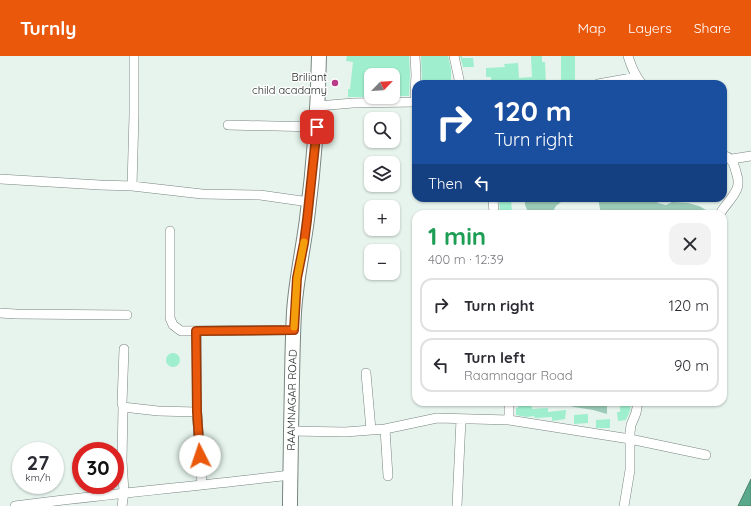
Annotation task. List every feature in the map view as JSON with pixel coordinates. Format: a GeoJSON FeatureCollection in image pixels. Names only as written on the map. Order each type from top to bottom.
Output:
{"type":"FeatureCollection","features":[{"type":"Feature","properties":{"kind":"highway","name":"RAAMNAGAR ROAD"},"geometry":{"type":"LineString","coordinates":[[290,506],[291,396],[297,278],[304,243],[317,127],[319,56]]}},
{"type":"Feature","properties":{"kind":"street"},"geometry":{"type":"LineString","coordinates":[[132,186],[134,56]]}},
{"type":"Feature","properties":{"kind":"street"},"geometry":{"type":"LineString","coordinates":[[415,56],[416,80]]}},
{"type":"Feature","properties":{"kind":"street"},"geometry":{"type":"LineString","coordinates":[[454,56],[459,80]]}},
{"type":"Feature","properties":{"kind":"street"},"geometry":{"type":"LineString","coordinates":[[628,56],[630,64],[638,80]]}},
{"type":"Feature","properties":{"kind":"street"},"geometry":{"type":"LineString","coordinates":[[318,106],[353,103],[412,102]]}},
{"type":"Feature","properties":{"kind":"street"},"geometry":{"type":"LineString","coordinates":[[228,125],[317,127]]}},
{"type":"Feature","properties":{"kind":"street"},"geometry":{"type":"LineString","coordinates":[[727,156],[732,159],[751,156]]}},
{"type":"Feature","properties":{"kind":"street"},"geometry":{"type":"LineString","coordinates":[[723,210],[738,188],[732,159]]}},
{"type":"Feature","properties":{"kind":"street"},"geometry":{"type":"LineString","coordinates":[[0,179],[132,186],[202,194],[260,196],[309,202]]}},
{"type":"Feature","properties":{"kind":"street"},"geometry":{"type":"LineString","coordinates":[[170,231],[170,318],[173,325],[181,331],[294,330]]}},
{"type":"Feature","properties":{"kind":"street"},"geometry":{"type":"LineString","coordinates":[[0,313],[127,315]]}},
{"type":"Feature","properties":{"kind":"street"},"geometry":{"type":"LineString","coordinates":[[196,331],[197,412],[202,485]]}},
{"type":"Feature","properties":{"kind":"street"},"geometry":{"type":"LineString","coordinates":[[122,442],[124,349]]}},
{"type":"Feature","properties":{"kind":"street"},"geometry":{"type":"LineString","coordinates":[[366,373],[371,430]]}},
{"type":"Feature","properties":{"kind":"street"},"geometry":{"type":"LineString","coordinates":[[509,406],[509,420]]}},
{"type":"Feature","properties":{"kind":"street"},"geometry":{"type":"LineString","coordinates":[[624,506],[630,470],[631,425],[637,406]]}},
{"type":"Feature","properties":{"kind":"street"},"geometry":{"type":"LineString","coordinates":[[123,407],[158,411],[197,412]]}},
{"type":"Feature","properties":{"kind":"street"},"geometry":{"type":"LineString","coordinates":[[291,431],[345,432],[385,429],[437,418],[509,420],[630,439],[706,455]]}},
{"type":"Feature","properties":{"kind":"street"},"geometry":{"type":"LineString","coordinates":[[457,506],[461,419]]}},
{"type":"Feature","properties":{"kind":"street"},"geometry":{"type":"LineString","coordinates":[[385,429],[388,476]]}},
{"type":"Feature","properties":{"kind":"street"},"geometry":{"type":"LineString","coordinates":[[124,492],[290,475]]}},
{"type":"Feature","properties":{"kind":"street"},"geometry":{"type":"LineString","coordinates":[[15,506],[108,494]]}},
{"type":"Feature","properties":{"kind":"street"},"geometry":{"type":"LineString","coordinates":[[122,506],[124,494]]}},
{"type":"Feature","properties":{"kind":"shaded area"},"geometry":{"type":"Polygon","coordinates":[[[525,202],[561,202],[554,210],[527,210],[525,202]]]}},
{"type":"Feature","properties":{"kind":"shaded area"},"geometry":{"type":"Polygon","coordinates":[[[599,202],[657,202],[666,205],[672,202],[688,203],[706,210],[600,210],[599,202]]]}},
{"type":"Feature","properties":{"kind":"shaded area"},"geometry":{"type":"Polygon","coordinates":[[[571,406],[607,406],[607,414],[593,410],[571,406]]]}},
{"type":"Feature","properties":{"kind":"shaded area"},"geometry":{"type":"Polygon","coordinates":[[[751,479],[751,506],[738,506],[751,479]]]}},
{"type":"Feature","properties":{"kind":"building"},"geometry":{"type":"Polygon","coordinates":[[[347,56],[409,56],[409,96],[400,96],[400,68],[364,68],[364,97],[348,97],[353,62],[346,61],[347,56]]]}},
{"type":"Feature","properties":{"kind":"building"},"geometry":{"type":"Polygon","coordinates":[[[421,56],[448,56],[451,69],[451,80],[422,80],[421,56]]]}},
{"type":"Feature","properties":{"kind":"building"},"geometry":{"type":"Polygon","coordinates":[[[460,56],[462,56],[462,58],[473,58],[474,67],[463,67],[460,56]]]}},
{"type":"Feature","properties":{"kind":"building"},"geometry":{"type":"Polygon","coordinates":[[[531,56],[542,56],[542,62],[545,62],[546,80],[491,80],[491,77],[486,77],[486,68],[505,67],[504,64],[518,63],[519,78],[532,77],[531,56]]]}},
{"type":"Feature","properties":{"kind":"building"},"geometry":{"type":"Polygon","coordinates":[[[561,56],[575,56],[575,80],[561,80],[561,56]]]}},
{"type":"Feature","properties":{"kind":"building"},"geometry":{"type":"Polygon","coordinates":[[[499,202],[511,202],[512,210],[500,210],[499,202]]]}},
{"type":"Feature","properties":{"kind":"building"},"geometry":{"type":"Polygon","coordinates":[[[170,353],[176,353],[180,357],[180,363],[176,367],[170,367],[166,363],[166,357],[170,353]]]}},
{"type":"Feature","properties":{"kind":"building"},"geometry":{"type":"Polygon","coordinates":[[[518,406],[532,406],[532,409],[548,408],[548,412],[566,410],[565,419],[552,421],[552,417],[535,418],[534,416],[527,417],[516,415],[516,408],[518,408],[518,406]]]}},
{"type":"Feature","properties":{"kind":"building"},"geometry":{"type":"Polygon","coordinates":[[[620,406],[631,406],[626,420],[618,421],[617,412],[620,412],[620,406]]]}},
{"type":"Feature","properties":{"kind":"building"},"geometry":{"type":"Polygon","coordinates":[[[588,414],[588,423],[574,424],[574,415],[588,414]]]}},
{"type":"Feature","properties":{"kind":"building"},"geometry":{"type":"Polygon","coordinates":[[[610,419],[610,428],[596,428],[596,420],[610,419]]]}},
{"type":"Feature","properties":{"kind":"slow traffic"},"geometry":{"type":"LineString","coordinates":[[294,327],[297,278],[304,242]]}},
{"type":"Feature","properties":{"kind":"place","name":"Briliant child acadamy"},"geometry":{"type":"Point","coordinates":[335,83]}},
{"type":"Feature","properties":{"kind":"route"},"geometry":{"type":"LineString","coordinates":[[200,456],[197,412],[196,331],[294,330],[297,278],[304,243],[317,127]]}}]}
